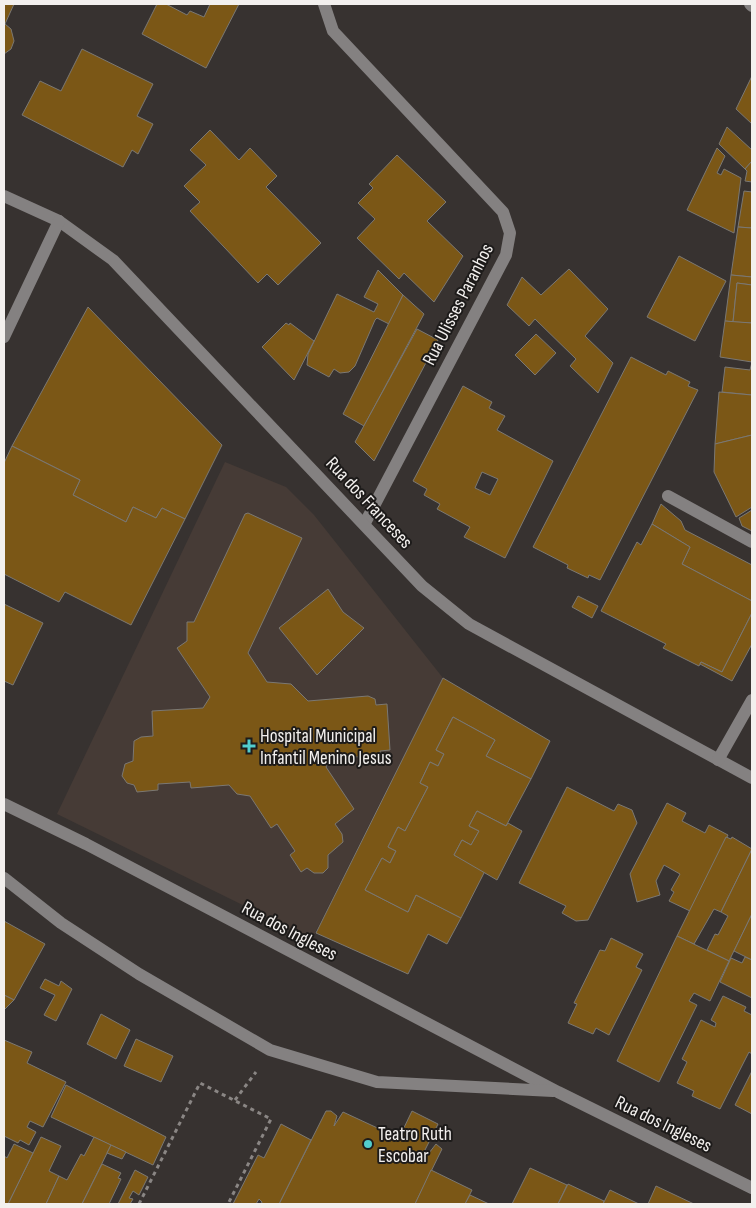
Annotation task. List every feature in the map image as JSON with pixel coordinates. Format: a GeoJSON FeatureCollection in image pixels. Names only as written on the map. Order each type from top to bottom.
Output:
{"type":"FeatureCollection","features":[{"type":"Feature","properties":{"kind":"street","name":"Rua Ulisses Paranhos"},"geometry":{"type":"LineString","coordinates":[[324,4],[332,31],[503,212],[510,233],[506,255],[365,523]]}},
{"type":"Feature","properties":{"kind":"street","name":"Rua dos Franceses"},"geometry":{"type":"LineString","coordinates":[[4,196],[59,221],[113,260],[365,523],[422,586],[469,624],[752,778]]}},
{"type":"Feature","properties":{"kind":"street"},"geometry":{"type":"LineString","coordinates":[[4,337],[59,221]]}},
{"type":"Feature","properties":{"kind":"street"},"geometry":{"type":"LineString","coordinates":[[668,496],[752,542]]}},
{"type":"Feature","properties":{"kind":"street"},"geometry":{"type":"LineString","coordinates":[[718,760],[752,700]]}},
{"type":"Feature","properties":{"kind":"street","name":"Rua dos Ingleses"},"geometry":{"type":"LineString","coordinates":[[4,804],[86,844],[558,1092],[752,1188]]}},
{"type":"Feature","properties":{"kind":"street","name":"Rua dos Ingleses"},"geometry":{"type":"LineString","coordinates":[[4,878],[61,923],[131,969],[270,1050],[377,1082],[558,1092]]}},
{"type":"Feature","properties":{"kind":"path"},"geometry":{"type":"LineString","coordinates":[[236,1100],[270,1050]]}},
{"type":"Feature","properties":{"kind":"path"},"geometry":{"type":"LineString","coordinates":[[139,1204],[200,1083],[271,1119],[228,1204]]}},
{"type":"Feature","properties":{"kind":"shaded area","name":"Hospital Municipal Infantil Menino Jesus"},"geometry":{"type":"Polygon","coordinates":[[[225,462],[286,487],[314,515],[443,678],[312,939],[57,814],[225,462]]]}},
{"type":"Feature","properties":{"kind":"building"},"geometry":{"type":"Polygon","coordinates":[[[4,4],[14,4],[5,24],[11,29],[14,41],[11,49],[4,54],[4,4]]]}},
{"type":"Feature","properties":{"kind":"building"},"geometry":{"type":"Polygon","coordinates":[[[157,4],[166,4],[187,15],[190,11],[204,17],[210,4],[239,4],[206,68],[142,34],[157,4]]]}},
{"type":"Feature","properties":{"kind":"building"},"geometry":{"type":"Polygon","coordinates":[[[82,49],[153,84],[137,116],[153,124],[138,154],[132,150],[123,167],[22,115],[40,81],[61,91],[82,49]]]}},
{"type":"Feature","properties":{"kind":"building"},"geometry":{"type":"Polygon","coordinates":[[[752,76],[752,124],[736,109],[752,76]]]}},
{"type":"Feature","properties":{"kind":"building"},"geometry":{"type":"Polygon","coordinates":[[[727,127],[752,150],[752,161],[745,169],[719,144],[727,127]]]}},
{"type":"Feature","properties":{"kind":"building"},"geometry":{"type":"Polygon","coordinates":[[[210,130],[239,160],[250,148],[277,176],[266,187],[321,243],[278,285],[267,274],[258,283],[190,211],[200,202],[184,186],[206,165],[190,150],[210,130]]]}},
{"type":"Feature","properties":{"kind":"building"},"geometry":{"type":"Polygon","coordinates":[[[717,148],[725,156],[717,173],[721,175],[724,169],[741,178],[734,233],[687,210],[717,148]]]}},
{"type":"Feature","properties":{"kind":"building"},"geometry":{"type":"Polygon","coordinates":[[[397,155],[446,202],[427,221],[463,256],[434,302],[404,273],[399,279],[357,238],[375,219],[358,203],[373,188],[369,184],[397,155]]]}},
{"type":"Feature","properties":{"kind":"building"},"geometry":{"type":"Polygon","coordinates":[[[752,161],[752,182],[745,181],[747,171],[745,169],[752,161]]]}},
{"type":"Feature","properties":{"kind":"building"},"geometry":{"type":"Polygon","coordinates":[[[744,191],[752,192],[752,228],[738,227],[744,191]]]}},
{"type":"Feature","properties":{"kind":"building"},"geometry":{"type":"Polygon","coordinates":[[[738,227],[752,228],[752,277],[731,275],[738,227]]]}},
{"type":"Feature","properties":{"kind":"building"},"geometry":{"type":"Polygon","coordinates":[[[679,256],[726,281],[695,341],[647,317],[679,256]]]}},
{"type":"Feature","properties":{"kind":"building"},"geometry":{"type":"Polygon","coordinates":[[[569,269],[608,309],[585,336],[613,363],[598,393],[570,366],[576,359],[535,319],[529,326],[507,305],[522,277],[541,295],[569,269]]]}},
{"type":"Feature","properties":{"kind":"building"},"geometry":{"type":"Polygon","coordinates":[[[378,270],[403,295],[389,324],[377,318],[375,320],[355,366],[349,372],[340,373],[334,369],[329,377],[307,365],[308,354],[337,294],[374,312],[378,304],[364,297],[378,270]]]}},
{"type":"Feature","properties":{"kind":"building"},"geometry":{"type":"Polygon","coordinates":[[[731,275],[752,277],[752,285],[737,283],[733,322],[725,321],[731,275]]]}},
{"type":"Feature","properties":{"kind":"building"},"geometry":{"type":"Polygon","coordinates":[[[737,283],[752,285],[752,323],[733,322],[737,283]]]}},
{"type":"Feature","properties":{"kind":"building"},"geometry":{"type":"Polygon","coordinates":[[[403,295],[424,314],[364,426],[343,414],[403,295]]]}},
{"type":"Feature","properties":{"kind":"building"},"geometry":{"type":"Polygon","coordinates":[[[88,307],[222,445],[185,519],[162,508],[156,518],[133,507],[126,522],[73,495],[80,480],[12,446],[88,307]]]}},
{"type":"Feature","properties":{"kind":"building"},"geometry":{"type":"Polygon","coordinates":[[[725,321],[752,323],[752,362],[720,357],[725,321]]]}},
{"type":"Feature","properties":{"kind":"building"},"geometry":{"type":"Polygon","coordinates":[[[286,323],[289,325],[290,323],[314,341],[294,380],[262,347],[286,323]]]}},
{"type":"Feature","properties":{"kind":"building"},"geometry":{"type":"Polygon","coordinates":[[[417,329],[438,340],[374,461],[355,442],[417,329]]]}},
{"type":"Feature","properties":{"kind":"building"},"geometry":{"type":"Polygon","coordinates":[[[536,334],[556,353],[535,375],[515,355],[536,334]]]}},
{"type":"Feature","properties":{"kind":"building"},"geometry":{"type":"Polygon","coordinates":[[[631,357],[666,375],[668,371],[690,382],[688,386],[698,390],[600,580],[589,575],[588,578],[567,568],[568,565],[533,547],[631,357]]]}},
{"type":"Feature","properties":{"kind":"building"},"geometry":{"type":"Polygon","coordinates":[[[752,362],[752,395],[722,392],[725,367],[750,370],[752,362]]]}},
{"type":"Feature","properties":{"kind":"building"},"geometry":{"type":"Polygon","coordinates":[[[463,386],[492,402],[489,408],[505,416],[497,430],[553,461],[505,558],[464,537],[470,527],[437,509],[440,504],[424,495],[427,489],[413,481],[463,386]],[[482,472],[475,488],[490,495],[498,479],[482,472]]]}},
{"type":"Feature","properties":{"kind":"building"},"geometry":{"type":"Polygon","coordinates":[[[719,392],[752,395],[752,435],[715,444],[719,392]]]}},
{"type":"Feature","properties":{"kind":"building"},"geometry":{"type":"Polygon","coordinates":[[[752,435],[752,507],[736,517],[714,472],[715,444],[752,435]]]}},
{"type":"Feature","properties":{"kind":"building"},"geometry":{"type":"Polygon","coordinates":[[[12,446],[80,480],[73,495],[126,522],[133,507],[156,518],[162,508],[185,519],[131,625],[65,592],[59,602],[4,574],[4,463],[12,446]]]}},
{"type":"Feature","properties":{"kind":"building"},"geometry":{"type":"Polygon","coordinates":[[[661,504],[681,521],[685,530],[752,565],[752,601],[682,564],[690,547],[652,524],[661,504]]]}},
{"type":"Feature","properties":{"kind":"building"},"geometry":{"type":"Polygon","coordinates":[[[752,510],[752,531],[742,526],[739,518],[752,510]]]}},
{"type":"Feature","properties":{"kind":"building"},"geometry":{"type":"Polygon","coordinates":[[[248,513],[302,538],[248,653],[267,682],[291,684],[308,701],[368,696],[375,699],[376,705],[387,704],[390,750],[380,751],[381,755],[330,759],[326,767],[354,809],[335,824],[342,834],[343,842],[328,855],[328,868],[323,873],[314,873],[307,868],[301,872],[290,855],[295,851],[277,824],[271,828],[250,796],[237,794],[229,785],[191,788],[190,782],[158,784],[158,790],[137,792],[134,785],[127,783],[122,776],[125,764],[133,761],[134,741],[141,737],[153,736],[152,711],[203,708],[210,697],[177,648],[187,641],[187,622],[194,622],[245,514],[248,513]]]}},
{"type":"Feature","properties":{"kind":"building"},"geometry":{"type":"Polygon","coordinates":[[[652,524],[690,547],[682,564],[752,601],[752,613],[722,672],[701,662],[699,666],[663,648],[666,644],[601,611],[637,542],[641,545],[652,524]]]}},
{"type":"Feature","properties":{"kind":"building"},"geometry":{"type":"Polygon","coordinates":[[[328,589],[343,612],[364,628],[317,675],[279,628],[328,589]]]}},
{"type":"Feature","properties":{"kind":"building"},"geometry":{"type":"Polygon","coordinates":[[[578,596],[598,606],[592,618],[572,607],[578,596]]]}},
{"type":"Feature","properties":{"kind":"building"},"geometry":{"type":"Polygon","coordinates":[[[4,604],[43,623],[13,685],[4,681],[4,604]]]}},
{"type":"Feature","properties":{"kind":"building"},"geometry":{"type":"Polygon","coordinates":[[[752,613],[752,644],[732,681],[700,664],[701,662],[722,672],[752,613]]]}},
{"type":"Feature","properties":{"kind":"building"},"geometry":{"type":"Polygon","coordinates":[[[443,678],[550,741],[531,779],[486,756],[495,740],[453,717],[436,750],[444,754],[438,766],[430,762],[420,783],[428,787],[405,831],[398,827],[388,847],[396,851],[390,863],[382,858],[365,890],[408,912],[416,895],[461,918],[447,944],[428,934],[408,974],[316,933],[443,678]]]}},
{"type":"Feature","properties":{"kind":"building"},"geometry":{"type":"Polygon","coordinates":[[[453,717],[495,740],[486,756],[531,779],[506,826],[477,811],[469,826],[479,831],[471,845],[462,840],[454,855],[485,871],[461,918],[416,895],[408,912],[365,890],[382,858],[390,863],[396,851],[388,847],[398,827],[405,831],[428,787],[420,783],[430,762],[438,766],[444,754],[436,750],[453,717]]]}},
{"type":"Feature","properties":{"kind":"building"},"geometry":{"type":"Polygon","coordinates":[[[567,787],[614,811],[618,804],[632,810],[637,823],[588,920],[576,921],[562,913],[566,906],[519,883],[567,787]]]}},
{"type":"Feature","properties":{"kind":"building"},"geometry":{"type":"Polygon","coordinates":[[[667,803],[686,813],[682,821],[705,833],[709,825],[728,835],[690,911],[669,901],[674,892],[671,890],[680,874],[664,865],[656,881],[660,895],[637,902],[630,874],[667,803]]]}},
{"type":"Feature","properties":{"kind":"building"},"geometry":{"type":"Polygon","coordinates":[[[477,811],[506,826],[508,823],[522,831],[497,880],[454,855],[462,840],[471,845],[479,831],[469,826],[477,811]]]}},
{"type":"Feature","properties":{"kind":"building"},"geometry":{"type":"Polygon","coordinates":[[[726,837],[731,839],[732,837],[752,849],[721,912],[714,909],[694,944],[677,936],[726,837]]]}},
{"type":"Feature","properties":{"kind":"building"},"geometry":{"type":"Polygon","coordinates":[[[752,849],[752,914],[729,961],[707,950],[715,934],[718,935],[728,916],[721,912],[752,849]]]}},
{"type":"Feature","properties":{"kind":"building"},"geometry":{"type":"Polygon","coordinates":[[[752,914],[752,960],[734,951],[752,914]]]}},
{"type":"Feature","properties":{"kind":"building"},"geometry":{"type":"Polygon","coordinates":[[[4,921],[45,944],[14,1000],[4,995],[4,921]]]}},
{"type":"Feature","properties":{"kind":"building"},"geometry":{"type":"Polygon","coordinates":[[[677,936],[729,961],[710,1001],[694,993],[689,1001],[697,1005],[659,1082],[617,1061],[677,936]]]}},
{"type":"Feature","properties":{"kind":"building"},"geometry":{"type":"Polygon","coordinates":[[[611,938],[643,954],[636,967],[642,970],[609,1035],[596,1028],[593,1034],[568,1023],[577,1004],[574,1003],[600,950],[605,951],[611,938]]]}},
{"type":"Feature","properties":{"kind":"building"},"geometry":{"type":"Polygon","coordinates":[[[745,957],[752,960],[752,998],[720,982],[731,958],[742,963],[745,957]]]}},
{"type":"Feature","properties":{"kind":"building"},"geometry":{"type":"Polygon","coordinates":[[[45,979],[59,986],[61,981],[72,989],[56,1021],[44,1015],[55,995],[40,988],[45,979]]]}},
{"type":"Feature","properties":{"kind":"building"},"geometry":{"type":"Polygon","coordinates":[[[4,995],[14,1000],[4,1010],[4,995]]]}},
{"type":"Feature","properties":{"kind":"building"},"geometry":{"type":"Polygon","coordinates":[[[723,996],[746,1007],[744,1011],[752,1015],[752,1054],[749,1052],[720,1109],[692,1096],[694,1091],[677,1083],[687,1062],[682,1059],[701,1020],[715,1027],[716,1023],[711,1020],[723,996]]]}},
{"type":"Feature","properties":{"kind":"building"},"geometry":{"type":"Polygon","coordinates":[[[101,1014],[130,1030],[116,1059],[87,1044],[101,1014]]]}},
{"type":"Feature","properties":{"kind":"building"},"geometry":{"type":"Polygon","coordinates":[[[136,1039],[173,1056],[161,1082],[124,1066],[136,1039]]]}},
{"type":"Feature","properties":{"kind":"building"},"geometry":{"type":"Polygon","coordinates":[[[4,1040],[32,1052],[27,1063],[66,1082],[43,1127],[30,1121],[27,1127],[36,1132],[29,1145],[20,1140],[18,1143],[4,1136],[4,1040]]]}},
{"type":"Feature","properties":{"kind":"building"},"geometry":{"type":"Polygon","coordinates":[[[752,1071],[752,1114],[735,1105],[752,1071]]]}},
{"type":"Feature","properties":{"kind":"building"},"geometry":{"type":"Polygon","coordinates":[[[66,1085],[166,1137],[153,1165],[51,1117],[66,1085]]]}},
{"type":"Feature","properties":{"kind":"building"},"geometry":{"type":"Polygon","coordinates":[[[326,1111],[331,1111],[337,1116],[334,1126],[343,1112],[399,1138],[412,1111],[438,1124],[424,1152],[429,1153],[436,1144],[442,1149],[415,1204],[279,1204],[326,1111]]]}},
{"type":"Feature","properties":{"kind":"building"},"geometry":{"type":"Polygon","coordinates":[[[281,1124],[311,1140],[279,1204],[261,1204],[262,1202],[259,1199],[256,1204],[233,1204],[258,1155],[264,1158],[281,1124]]]}},
{"type":"Feature","properties":{"kind":"building"},"geometry":{"type":"Polygon","coordinates":[[[41,1137],[61,1146],[49,1171],[59,1176],[46,1204],[8,1204],[41,1137]]]}},
{"type":"Feature","properties":{"kind":"building"},"geometry":{"type":"Polygon","coordinates":[[[94,1137],[111,1145],[82,1204],[46,1204],[59,1176],[67,1180],[81,1154],[84,1156],[94,1137]]]}},
{"type":"Feature","properties":{"kind":"building"},"geometry":{"type":"Polygon","coordinates":[[[14,1144],[33,1153],[8,1204],[4,1204],[4,1156],[7,1158],[14,1144]]]}},
{"type":"Feature","properties":{"kind":"building"},"geometry":{"type":"Polygon","coordinates":[[[111,1145],[126,1152],[122,1159],[107,1153],[111,1145]]]}},
{"type":"Feature","properties":{"kind":"building"},"geometry":{"type":"Polygon","coordinates":[[[102,1164],[121,1173],[118,1178],[121,1179],[109,1204],[82,1204],[102,1164]]]}},
{"type":"Feature","properties":{"kind":"building"},"geometry":{"type":"Polygon","coordinates":[[[530,1168],[567,1185],[558,1204],[512,1204],[530,1168]]]}},
{"type":"Feature","properties":{"kind":"building"},"geometry":{"type":"Polygon","coordinates":[[[135,1170],[148,1177],[139,1195],[133,1191],[129,1198],[133,1199],[130,1204],[118,1204],[135,1170]]]}},
{"type":"Feature","properties":{"kind":"building"},"geometry":{"type":"Polygon","coordinates":[[[431,1170],[472,1190],[465,1204],[415,1204],[431,1170]]]}},
{"type":"Feature","properties":{"kind":"building"},"geometry":{"type":"Polygon","coordinates":[[[568,1184],[604,1201],[603,1204],[558,1204],[568,1184]]]}},
{"type":"Feature","properties":{"kind":"building"},"geometry":{"type":"Polygon","coordinates":[[[656,1186],[694,1204],[648,1204],[656,1186]]]}},
{"type":"Feature","properties":{"kind":"building"},"geometry":{"type":"Polygon","coordinates":[[[610,1190],[639,1204],[603,1204],[610,1190]]]}},
{"type":"Feature","properties":{"kind":"building"},"geometry":{"type":"Polygon","coordinates":[[[470,1195],[489,1204],[465,1204],[470,1195]]]}},
{"type":"Feature","properties":{"kind":"place","name":"Hospital Municipal Infantil Menino Jesus"},"geometry":{"type":"Point","coordinates":[249,746]}},
{"type":"Feature","properties":{"kind":"place","name":"Teatro Ruth Escobar"},"geometry":{"type":"Point","coordinates":[368,1144]}}]}
